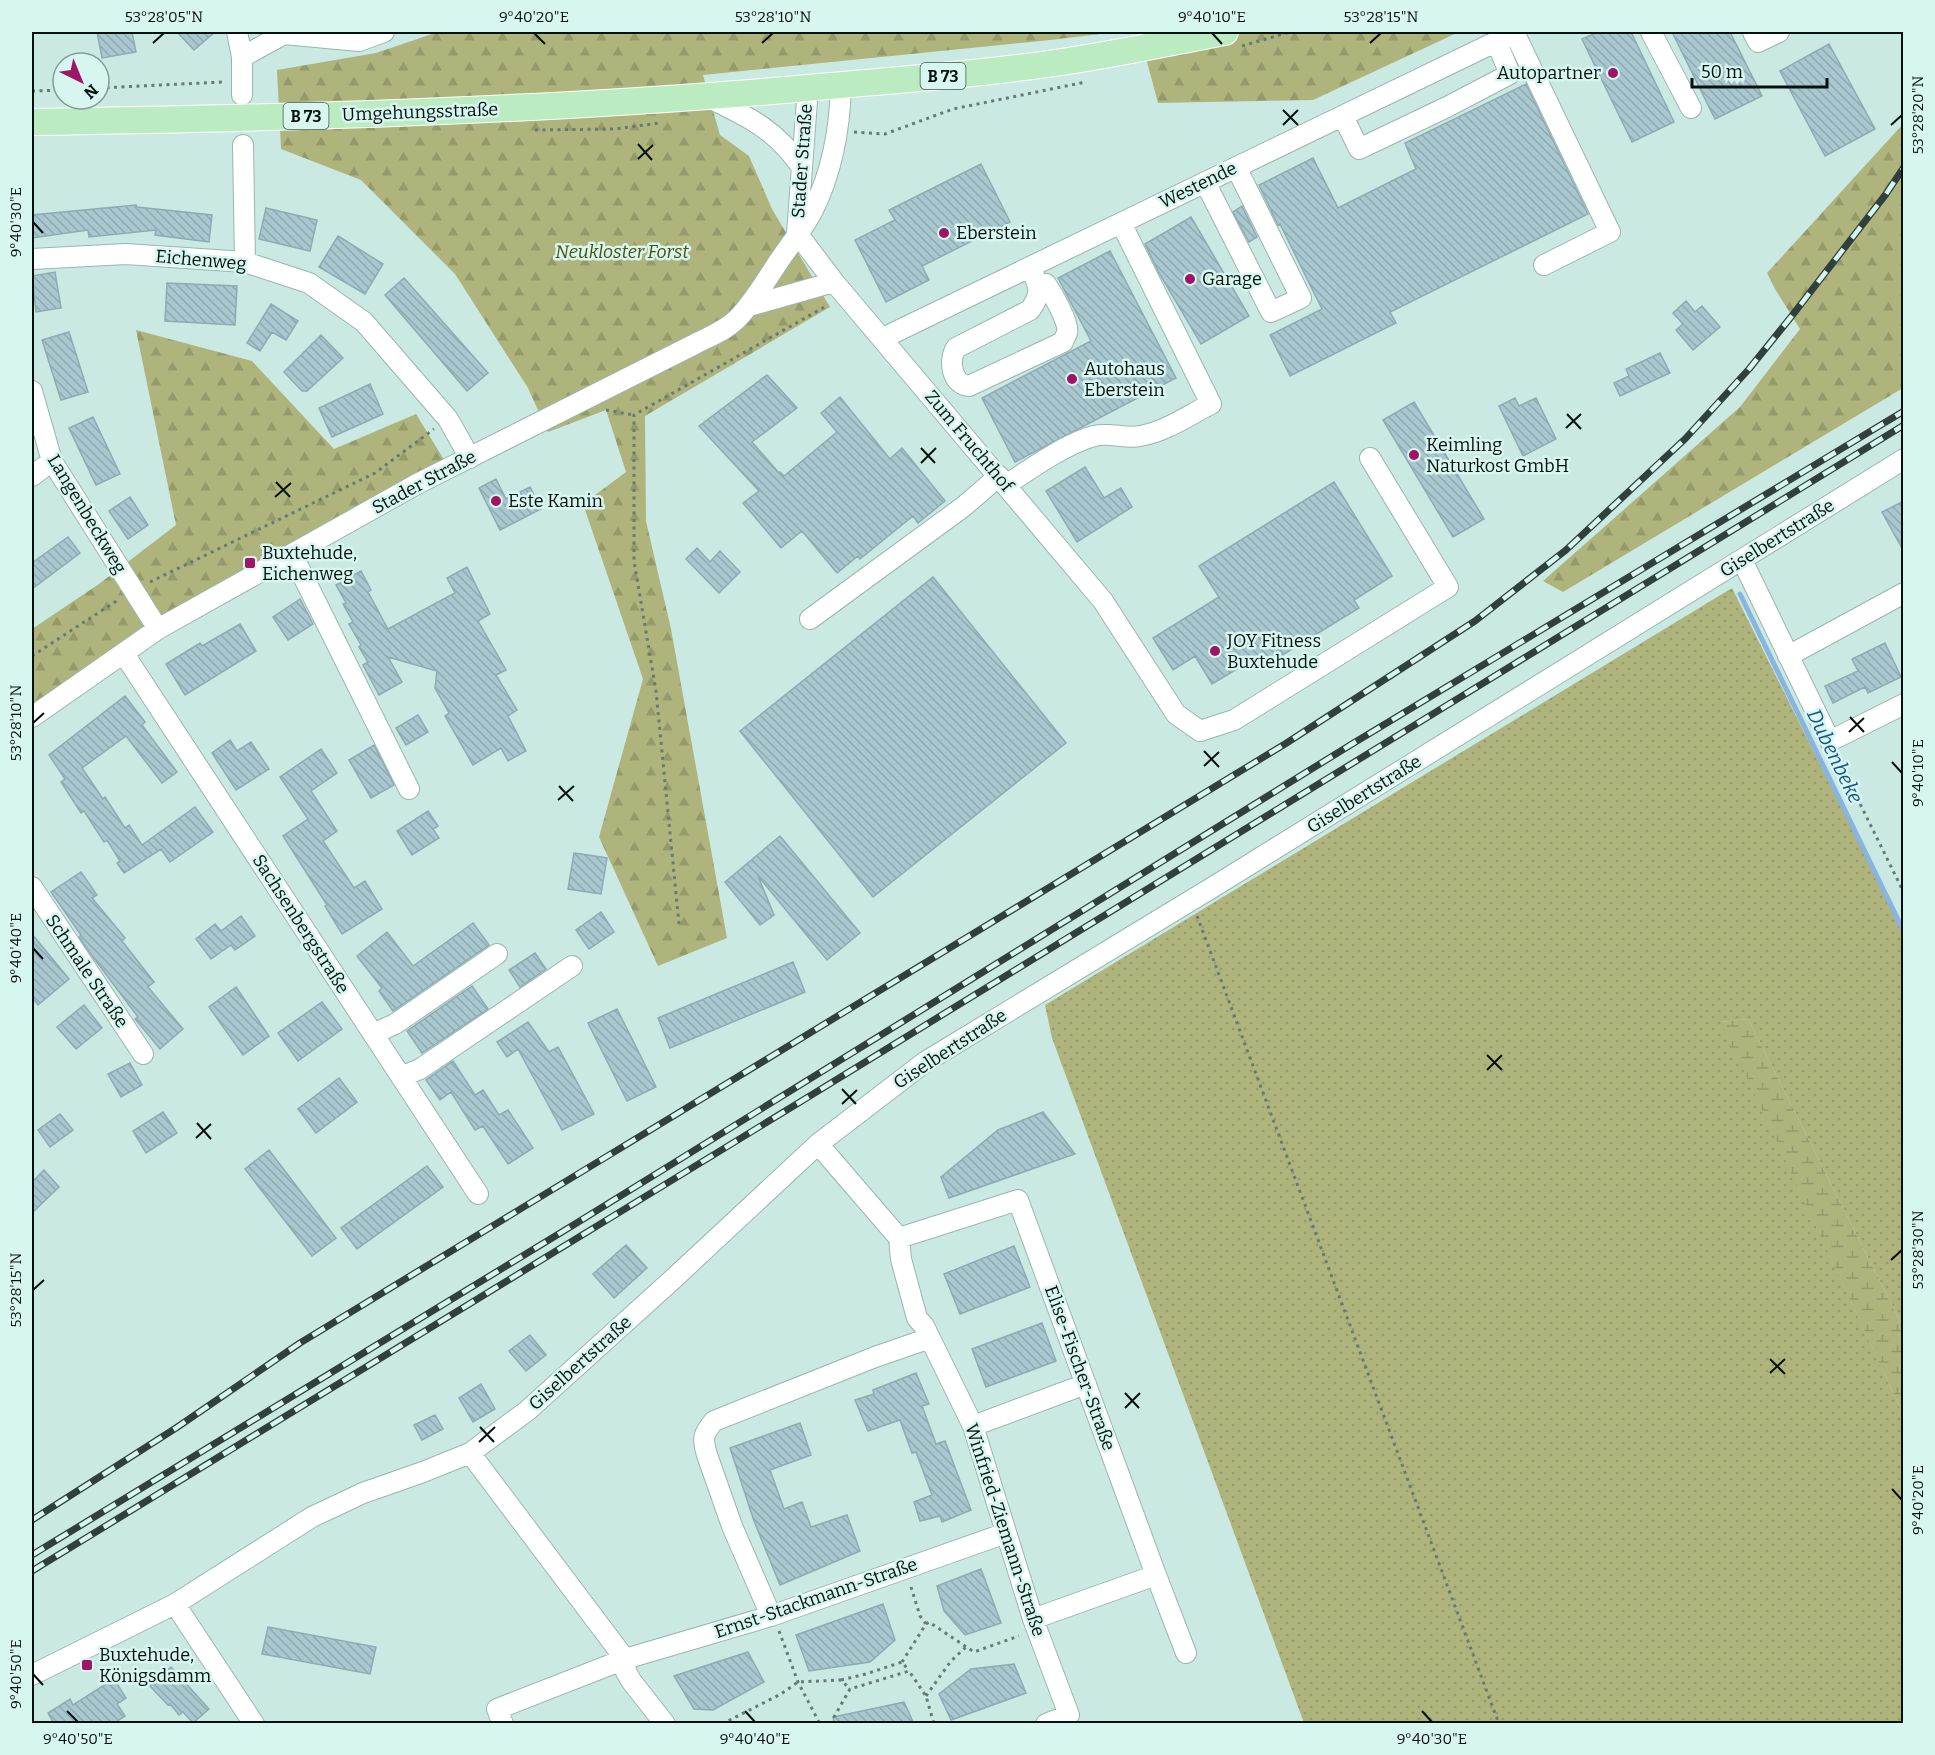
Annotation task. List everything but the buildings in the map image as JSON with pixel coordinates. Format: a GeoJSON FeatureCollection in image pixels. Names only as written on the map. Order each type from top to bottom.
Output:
{"type":"FeatureCollection","features":[{"type":"Feature","properties":{"kind":"main road","name":"B 73"},"geometry":{"type":"LineString","coordinates":[[808,88],[984,72],[1121,52],[1230,40]]}},
{"type":"Feature","properties":{"kind":"main road","name":"Umgehungsstraße"},"geometry":{"type":"LineString","coordinates":[[32,122],[262,118],[580,105],[808,88]]}},
{"type":"Feature","properties":{"kind":"street"},"geometry":{"type":"LineString","coordinates":[[237,32],[242,57],[242,88]]}},
{"type":"Feature","properties":{"kind":"street"},"geometry":{"type":"LineString","coordinates":[[242,57],[283,33],[359,41],[384,32]]}},
{"type":"Feature","properties":{"kind":"street","name":"Westende"},"geometry":{"type":"LineString","coordinates":[[883,338],[1034,275],[1121,223],[1515,32],[1610,232],[1544,265]]}},
{"type":"Feature","properties":{"kind":"street"},"geometry":{"type":"LineString","coordinates":[[1652,32],[1691,108]]}},
{"type":"Feature","properties":{"kind":"street"},"geometry":{"type":"LineString","coordinates":[[1753,32],[1758,42],[1779,32]]}},
{"type":"Feature","properties":{"kind":"street"},"geometry":{"type":"LineString","coordinates":[[1343,116],[1359,149],[1428,116],[1510,74],[1496,41]]}},
{"type":"Feature","properties":{"kind":"street","name":"Stader Straße"},"geometry":{"type":"LineString","coordinates":[[32,717],[158,629],[417,484],[722,330],[736,320],[749,306],[813,211],[826,178],[838,132],[841,85]]}},
{"type":"Feature","properties":{"kind":"street","name":"Stader Straße"},"geometry":{"type":"LineString","coordinates":[[797,233],[808,88]]}},
{"type":"Feature","properties":{"kind":"street","name":"B 73"},"geometry":{"type":"LineString","coordinates":[[707,97],[768,129],[802,168]]}},
{"type":"Feature","properties":{"kind":"street"},"geometry":{"type":"LineString","coordinates":[[243,145],[245,262]]}},
{"type":"Feature","properties":{"kind":"street"},"geometry":{"type":"LineString","coordinates":[[1205,182],[1271,312],[1301,298],[1236,167]]}},
{"type":"Feature","properties":{"kind":"street"},"geometry":{"type":"LineString","coordinates":[[810,619],[1002,481],[1095,436],[1139,436],[1158,430],[1211,404],[1121,223]]}},
{"type":"Feature","properties":{"kind":"street","name":"Zum Fruchthof"},"geometry":{"type":"LineString","coordinates":[[797,233],[839,289],[883,338],[1103,601],[1176,714],[1200,731],[1234,720],[1448,587],[1370,458]]}},
{"type":"Feature","properties":{"kind":"street","name":"Eichenweg"},"geometry":{"type":"LineString","coordinates":[[32,259],[126,254],[245,262],[309,283],[364,322],[448,419],[470,458]]}},
{"type":"Feature","properties":{"kind":"street"},"geometry":{"type":"LineString","coordinates":[[1034,275],[1046,284],[1052,293],[1068,326],[1068,334],[1063,342],[969,386],[963,386],[959,383],[951,362],[952,354],[956,348],[1030,310],[1038,299],[1034,275]]}},
{"type":"Feature","properties":{"kind":"street"},"geometry":{"type":"LineString","coordinates":[[749,306],[839,289]]}},
{"type":"Feature","properties":{"kind":"street","name":"Langenbeckweg"},"geometry":{"type":"LineString","coordinates":[[32,391],[52,461],[158,629]]}},
{"type":"Feature","properties":{"kind":"street","name":"Giselbertstraße"},"geometry":{"type":"LineString","coordinates":[[32,1675],[175,1604],[312,1517],[363,1493],[470,1453],[526,1411],[818,1144],[926,1062],[1191,901],[1904,459]]}},
{"type":"Feature","properties":{"kind":"street"},"geometry":{"type":"LineString","coordinates":[[32,476],[52,461]]}},
{"type":"Feature","properties":{"kind":"street"},"geometry":{"type":"LineString","coordinates":[[292,554],[409,789]]}},
{"type":"Feature","properties":{"kind":"street"},"geometry":{"type":"LineString","coordinates":[[1742,560],[1830,741],[1904,704]]}},
{"type":"Feature","properties":{"kind":"street"},"geometry":{"type":"LineString","coordinates":[[1788,656],[1904,593]]}},
{"type":"Feature","properties":{"kind":"street","name":"Sachsenbergstraße"},"geometry":{"type":"LineString","coordinates":[[124,654],[478,1194]]}},
{"type":"Feature","properties":{"kind":"street","name":"Schmale Straße"},"geometry":{"type":"LineString","coordinates":[[32,887],[142,1054]]}},
{"type":"Feature","properties":{"kind":"street"},"geometry":{"type":"LineString","coordinates":[[373,1034],[395,1024],[497,954]]}},
{"type":"Feature","properties":{"kind":"street"},"geometry":{"type":"LineString","coordinates":[[401,1077],[420,1069],[572,966]]}},
{"type":"Feature","properties":{"kind":"street"},"geometry":{"type":"LineString","coordinates":[[818,1144],[899,1238]]}},
{"type":"Feature","properties":{"kind":"street","name":"Elise-Fischer-Straße"},"geometry":{"type":"LineString","coordinates":[[899,1238],[1018,1200],[1186,1653]]}},
{"type":"Feature","properties":{"kind":"street","name":"Winfried-Ziemann-Straße"},"geometry":{"type":"LineString","coordinates":[[899,1238],[901,1259],[917,1318],[924,1326],[973,1426],[1035,1624],[1071,1719],[1046,1724]]}},
{"type":"Feature","properties":{"kind":"street"},"geometry":{"type":"LineString","coordinates":[[771,1616],[732,1526],[707,1455],[704,1432],[714,1421],[875,1357],[930,1338]]}},
{"type":"Feature","properties":{"kind":"street"},"geometry":{"type":"LineString","coordinates":[[973,1426],[1086,1384]]}},
{"type":"Feature","properties":{"kind":"street"},"geometry":{"type":"LineString","coordinates":[[470,1453],[625,1659],[626,1672],[632,1682],[665,1724]]}},
{"type":"Feature","properties":{"kind":"street","name":"Ernst-Stackmann-Straße"},"geometry":{"type":"LineString","coordinates":[[503,1724],[497,1709],[625,1659],[771,1616],[1006,1533]]}},
{"type":"Feature","properties":{"kind":"street"},"geometry":{"type":"LineString","coordinates":[[1035,1624],[1156,1575]]}},
{"type":"Feature","properties":{"kind":"street"},"geometry":{"type":"LineString","coordinates":[[175,1604],[254,1724]]}},
{"type":"Feature","properties":{"kind":"path"},"geometry":{"type":"LineString","coordinates":[[1230,40],[1290,32]]}},
{"type":"Feature","properties":{"kind":"path"},"geometry":{"type":"LineString","coordinates":[[838,132],[885,134],[953,109],[1087,82]]}},
{"type":"Feature","properties":{"kind":"path"},"geometry":{"type":"LineString","coordinates":[[111,88],[194,85],[242,88]]}},
{"type":"Feature","properties":{"kind":"path"},"geometry":{"type":"LineString","coordinates":[[32,91],[51,90]]}},
{"type":"Feature","properties":{"kind":"path"},"geometry":{"type":"LineString","coordinates":[[679,924],[656,692],[634,561],[634,415],[839,289]]}},
{"type":"Feature","properties":{"kind":"path"},"geometry":{"type":"LineString","coordinates":[[32,656],[133,591],[375,473],[448,419]]}},
{"type":"Feature","properties":{"kind":"path"},"geometry":{"type":"LineString","coordinates":[[1830,741],[1904,893]]}},
{"type":"Feature","properties":{"kind":"path"},"geometry":{"type":"LineString","coordinates":[[1191,901],[1499,1724]]}},
{"type":"Feature","properties":{"kind":"path"},"geometry":{"type":"LineString","coordinates":[[904,1569],[920,1616],[926,1623],[929,1622],[974,1652],[1035,1624]]}},
{"type":"Feature","properties":{"kind":"path"},"geometry":{"type":"LineString","coordinates":[[771,1616],[798,1682],[820,1724]]}},
{"type":"Feature","properties":{"kind":"path"},"geometry":{"type":"LineString","coordinates":[[722,1724],[782,1694],[798,1682],[841,1680],[902,1662],[926,1623]]}},
{"type":"Feature","properties":{"kind":"path"},"geometry":{"type":"LineString","coordinates":[[926,1696],[951,1661],[966,1647]]}},
{"type":"Feature","properties":{"kind":"path"},"geometry":{"type":"LineString","coordinates":[[902,1662],[926,1696],[934,1724]]}},
{"type":"Feature","properties":{"kind":"path"},"geometry":{"type":"LineString","coordinates":[[830,1724],[850,1689],[909,1671]]}},
{"type":"Feature","properties":{"kind":"path"},"geometry":{"type":"LineString","coordinates":[[841,1680],[850,1689]]}},
{"type":"Feature","properties":{"kind":"green space","name":"Neukloster Forst"},"geometry":{"type":"Polygon","coordinates":[[[438,32],[1117,32],[703,75],[720,135],[749,156],[772,209],[830,307],[645,416],[646,521],[671,629],[727,938],[658,966],[599,837],[643,679],[583,504],[626,472],[606,410],[548,432],[528,388],[455,274],[361,180],[281,149],[277,70],[376,53],[438,32]]]}},
{"type":"Feature","properties":{"kind":"green space"},"geometry":{"type":"Polygon","coordinates":[[[1139,32],[1459,32],[1313,100],[1158,103],[1139,32]]]}},
{"type":"Feature","properties":{"kind":"green space"},"geometry":{"type":"Polygon","coordinates":[[[1903,124],[1903,388],[1563,592],[1543,581],[1740,407],[1800,329],[1767,273],[1903,124]]]}},
{"type":"Feature","properties":{"kind":"green space"},"geometry":{"type":"Polygon","coordinates":[[[136,330],[252,361],[334,449],[416,414],[446,463],[32,710],[32,629],[99,584],[176,525],[136,330]]]}},
{"type":"Feature","properties":{"kind":"green space"},"geometry":{"type":"Polygon","coordinates":[[[1732,588],[1903,930],[1903,1327],[1748,1019],[1722,1022],[1903,1414],[1903,1723],[1304,1723],[1052,1038],[1045,1005],[1732,588]]]}},
{"type":"Feature","properties":{"kind":"green space"},"geometry":{"type":"Polygon","coordinates":[[[1748,1019],[1903,1327],[1903,1414],[1721,1022],[1748,1019]]]}},
{"type":"Feature","properties":{"kind":"waterway","name":"Dubenbeke"},"geometry":{"type":"LineString","coordinates":[[1740,594],[1904,932]]}},
{"type":"Feature","properties":{"kind":"railway"},"geometry":{"type":"LineString","coordinates":[[32,1520],[176,1428],[300,1343],[1285,744],[1475,621],[1566,550],[1685,439],[1749,369],[1791,317],[1886,194],[1904,167]]}},
{"type":"Feature","properties":{"kind":"railway"},"geometry":{"type":"LineString","coordinates":[[32,1555],[575,1224],[1352,744],[1904,411]]}},
{"type":"Feature","properties":{"kind":"railway"},"geometry":{"type":"LineString","coordinates":[[32,1571],[1904,425]]}},
{"type":"Feature","properties":{"kind":"place","name":"Autopartner"},"geometry":{"type":"Point","coordinates":[1613,73]}},
{"type":"Feature","properties":{"kind":"place","name":"Eberstein"},"geometry":{"type":"Point","coordinates":[944,233]}},
{"type":"Feature","properties":{"kind":"place","name":"Garage"},"geometry":{"type":"Point","coordinates":[1190,279]}},
{"type":"Feature","properties":{"kind":"place","name":"Autohaus Eberstein"},"geometry":{"type":"Point","coordinates":[1072,379]}},
{"type":"Feature","properties":{"kind":"place","name":"Keimling Naturkost GmbH"},"geometry":{"type":"Point","coordinates":[1414,455]}},
{"type":"Feature","properties":{"kind":"place","name":"Este Kamin"},"geometry":{"type":"Point","coordinates":[496,501]}},
{"type":"Feature","properties":{"kind":"place","name":"Buxtehude, Eichenweg"},"geometry":{"type":"Point","coordinates":[250,563]}},
{"type":"Feature","properties":{"kind":"place","name":"JOY Fitness Buxtehude"},"geometry":{"type":"Point","coordinates":[1215,651]}},
{"type":"Feature","properties":{"kind":"place","name":"Buxtehude, Königsdamm"},"geometry":{"type":"Point","coordinates":[87,1665]}}]}
